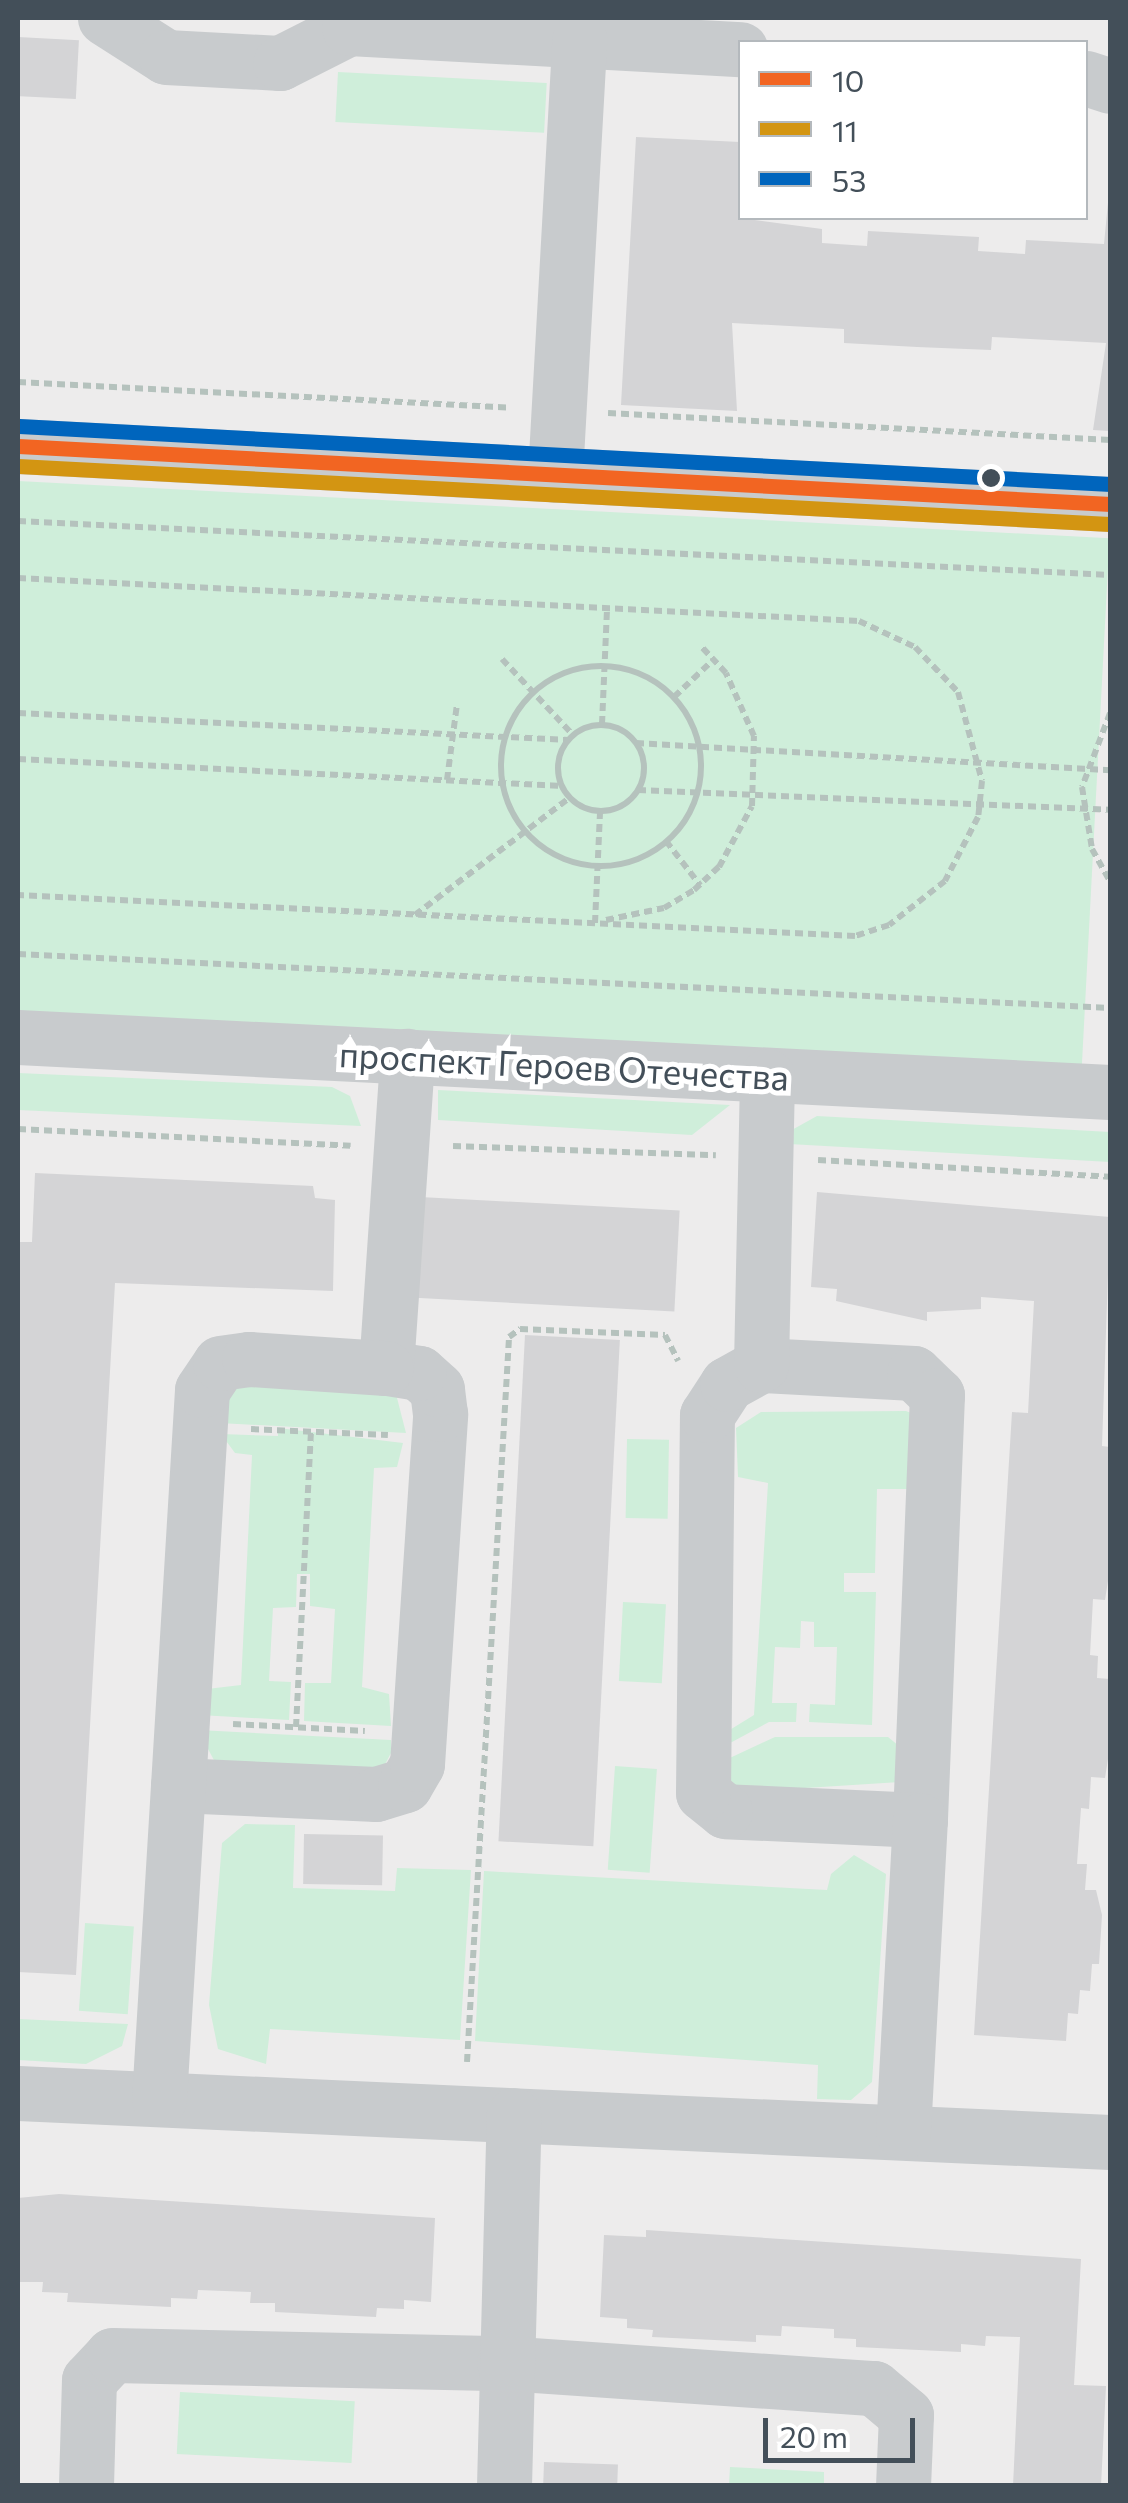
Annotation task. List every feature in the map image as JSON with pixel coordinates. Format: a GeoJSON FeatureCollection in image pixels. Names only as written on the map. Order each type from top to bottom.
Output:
{"type":"FeatureCollection","features":[{"type":"Feature","properties":{"kind":"street"},"geometry":{"type":"LineString","coordinates":[[105,18],[166,57],[280,63],[349,28],[738,49]]}},
{"type":"Feature","properties":{"kind":"street"},"geometry":{"type":"LineString","coordinates":[[555,475],[579,40]]}},
{"type":"Feature","properties":{"kind":"street"},"geometry":{"type":"LineString","coordinates":[[18,446],[1110,504]]}},
{"type":"Feature","properties":{"kind":"street","name":"проспект Героев Отечества"},"geometry":{"type":"LineString","coordinates":[[18,1037],[1110,1092]]}},
{"type":"Feature","properties":{"kind":"street"},"geometry":{"type":"LineString","coordinates":[[386,1368],[407,1056]]}},
{"type":"Feature","properties":{"kind":"street"},"geometry":{"type":"LineString","coordinates":[[761,1365],[762,1157],[767,1076]]}},
{"type":"Feature","properties":{"kind":"street"},"geometry":{"type":"LineString","coordinates":[[159,2098],[199,1427],[202,1390],[220,1363],[386,1368],[419,1374],[437,1389],[438,1438],[419,1734],[405,1785],[376,1794],[178,1785]]}},
{"type":"Feature","properties":{"kind":"street"},"geometry":{"type":"LineString","coordinates":[[903,2132],[920,1820],[937,1396],[914,1374],[761,1365],[727,1384],[707,1415],[702,1793],[725,1811],[920,1820]]}},
{"type":"Feature","properties":{"kind":"street"},"geometry":{"type":"LineString","coordinates":[[18,2093],[1110,2142]]}},
{"type":"Feature","properties":{"kind":"street"},"geometry":{"type":"LineString","coordinates":[[489,2114],[504,2364],[504,2486]]}},
{"type":"Feature","properties":{"kind":"street"},"geometry":{"type":"LineString","coordinates":[[86,2486],[89,2380],[112,2355],[504,2364],[874,2388],[906,2415],[903,2486]]}},
{"type":"Feature","properties":{"kind":"path"},"geometry":{"type":"LineString","coordinates":[[18,521],[1110,575]]}},
{"type":"Feature","properties":{"kind":"path"},"geometry":{"type":"LineString","coordinates":[[18,578],[859,621],[888,632],[958,692],[981,759],[978,808],[946,881],[889,925],[855,936],[18,895]]}},
{"type":"Feature","properties":{"kind":"path"},"geometry":{"type":"LineString","coordinates":[[602,724],[607,608]]}},
{"type":"Feature","properties":{"kind":"path"},"geometry":{"type":"LineString","coordinates":[[595,922],[664,908],[700,885],[739,838],[753,796],[755,748],[743,703],[702,648]]}},
{"type":"Feature","properties":{"kind":"path"},"geometry":{"type":"LineString","coordinates":[[502,659],[571,738]]}},
{"type":"Feature","properties":{"kind":"path"},"geometry":{"type":"LineString","coordinates":[[674,696],[714,660]]}},
{"type":"Feature","properties":{"kind":"path"},"geometry":{"type":"LineString","coordinates":[[604,666],[652,679],[674,696],[699,746],[697,793],[666,841],[634,861],[598,865],[551,852],[526,831],[503,784],[506,736],[534,693],[568,671],[604,666]]}},
{"type":"Feature","properties":{"kind":"path"},"geometry":{"type":"LineString","coordinates":[[447,780],[450,734],[457,704]]}},
{"type":"Feature","properties":{"kind":"path"},"geometry":{"type":"LineString","coordinates":[[18,713],[571,738],[602,724]]}},
{"type":"Feature","properties":{"kind":"path"},"geometry":{"type":"LineString","coordinates":[[1110,713],[1086,764],[1083,812],[1110,881]]}},
{"type":"Feature","properties":{"kind":"path"},"geometry":{"type":"LineString","coordinates":[[602,724],[636,743],[1086,764],[1110,770]]}},
{"type":"Feature","properties":{"kind":"path"},"geometry":{"type":"LineString","coordinates":[[571,738],[558,767],[562,786],[569,798],[600,812]]}},
{"type":"Feature","properties":{"kind":"path"},"geometry":{"type":"LineString","coordinates":[[636,743],[644,769],[638,790]]}},
{"type":"Feature","properties":{"kind":"path"},"geometry":{"type":"LineString","coordinates":[[18,759],[562,786]]}},
{"type":"Feature","properties":{"kind":"path"},"geometry":{"type":"LineString","coordinates":[[600,812],[638,790],[978,808],[1110,810]]}},
{"type":"Feature","properties":{"kind":"path"},"geometry":{"type":"LineString","coordinates":[[414,915],[569,798]]}},
{"type":"Feature","properties":{"kind":"path"},"geometry":{"type":"LineString","coordinates":[[595,922],[600,812]]}},
{"type":"Feature","properties":{"kind":"path"},"geometry":{"type":"LineString","coordinates":[[666,841],[700,885]]}},
{"type":"Feature","properties":{"kind":"path"},"geometry":{"type":"LineString","coordinates":[[18,954],[1110,1008]]}},
{"type":"Feature","properties":{"kind":"path"},"geometry":{"type":"LineString","coordinates":[[18,1129],[762,1157],[1110,1177]]}},
{"type":"Feature","properties":{"kind":"path"},"geometry":{"type":"LineString","coordinates":[[489,2114],[509,1337],[520,1330],[664,1335],[707,1415]]}},
{"type":"Feature","properties":{"kind":"path"},"geometry":{"type":"LineString","coordinates":[[199,1427],[438,1438]]}},
{"type":"Feature","properties":{"kind":"path"},"geometry":{"type":"LineString","coordinates":[[296,1727],[311,1432]]}},
{"type":"Feature","properties":{"kind":"path"},"geometry":{"type":"LineString","coordinates":[[182,1721],[419,1734]]}},
{"type":"Feature","properties":{"kind":"green space"},"geometry":{"type":"Polygon","coordinates":[[[338,72],[547,83],[544,133],[335,122],[338,72]]]}},
{"type":"Feature","properties":{"kind":"green space"},"geometry":{"type":"Polygon","coordinates":[[[18,481],[1110,538],[1081,1074],[18,1019],[18,481]]]}},
{"type":"Feature","properties":{"kind":"green space"},"geometry":{"type":"Polygon","coordinates":[[[18,1073],[332,1087],[350,1096],[361,1126],[18,1110],[18,1073]]]}},
{"type":"Feature","properties":{"kind":"green space"},"geometry":{"type":"Polygon","coordinates":[[[438,1090],[730,1105],[692,1135],[438,1120],[438,1090]]]}},
{"type":"Feature","properties":{"kind":"green space"},"geometry":{"type":"Polygon","coordinates":[[[817,1116],[1110,1132],[1110,1162],[789,1144],[790,1131],[817,1116]]]}},
{"type":"Feature","properties":{"kind":"green space"},"geometry":{"type":"Polygon","coordinates":[[[242,1384],[396,1394],[406,1433],[219,1423],[222,1399],[242,1384]]]}},
{"type":"Feature","properties":{"kind":"green space"},"geometry":{"type":"Polygon","coordinates":[[[906,1411],[919,1416],[912,1489],[877,1489],[875,1573],[844,1573],[844,1592],[876,1592],[872,1725],[809,1722],[810,1704],[835,1705],[837,1647],[814,1647],[814,1622],[801,1621],[800,1648],[775,1647],[772,1703],[797,1703],[796,1722],[769,1722],[719,1749],[728,1731],[754,1715],[768,1483],[738,1477],[736,1428],[761,1412],[906,1411]]]}},
{"type":"Feature","properties":{"kind":"green space"},"geometry":{"type":"Polygon","coordinates":[[[278,1428],[403,1443],[397,1467],[374,1468],[362,1687],[389,1694],[391,1726],[304,1721],[305,1683],[331,1683],[335,1609],[310,1606],[310,1574],[297,1574],[296,1607],[273,1608],[269,1681],[291,1682],[289,1720],[200,1715],[207,1689],[241,1685],[252,1455],[235,1453],[221,1434],[278,1436],[278,1428]]]}},
{"type":"Feature","properties":{"kind":"green space"},"geometry":{"type":"Polygon","coordinates":[[[627,1439],[669,1440],[668,1519],[626,1518],[627,1439]]]}},
{"type":"Feature","properties":{"kind":"green space"},"geometry":{"type":"Polygon","coordinates":[[[623,1602],[666,1604],[662,1683],[619,1681],[623,1602]]]}},
{"type":"Feature","properties":{"kind":"green space"},"geometry":{"type":"Polygon","coordinates":[[[198,1730],[391,1740],[391,1753],[383,1768],[216,1764],[198,1730]]]}},
{"type":"Feature","properties":{"kind":"green space"},"geometry":{"type":"Polygon","coordinates":[[[775,1737],[888,1737],[899,1746],[900,1782],[740,1792],[717,1764],[775,1737]]]}},
{"type":"Feature","properties":{"kind":"green space"},"geometry":{"type":"Polygon","coordinates":[[[615,1766],[657,1769],[650,1873],[608,1870],[615,1766]]]}},
{"type":"Feature","properties":{"kind":"green space"},"geometry":{"type":"Polygon","coordinates":[[[245,1824],[295,1825],[293,1888],[395,1891],[397,1868],[471,1870],[460,2040],[270,2029],[266,2064],[218,2049],[209,2005],[222,1843],[245,1824]]]}},
{"type":"Feature","properties":{"kind":"green space"},"geometry":{"type":"Polygon","coordinates":[[[854,1855],[886,1874],[872,2082],[851,2100],[817,2099],[818,2065],[475,2041],[484,1871],[827,1890],[831,1874],[854,1855]]]}},
{"type":"Feature","properties":{"kind":"green space"},"geometry":{"type":"Polygon","coordinates":[[[85,1923],[134,1926],[128,2014],[79,2011],[85,1923]]]}},
{"type":"Feature","properties":{"kind":"green space"},"geometry":{"type":"Polygon","coordinates":[[[18,2019],[128,2024],[122,2046],[86,2064],[18,2060],[18,2019]]]}},
{"type":"Feature","properties":{"kind":"green space"},"geometry":{"type":"Polygon","coordinates":[[[180,2392],[355,2401],[352,2463],[177,2454],[180,2392]]]}},
{"type":"Feature","properties":{"kind":"green space"},"geometry":{"type":"Polygon","coordinates":[[[730,2467],[824,2472],[824,2485],[729,2485],[730,2467]]]}},
{"type":"Feature","properties":{"kind":"building"},"geometry":{"type":"Polygon","coordinates":[[[18,37],[79,40],[76,99],[18,96],[18,37]]]}},
{"type":"Feature","properties":{"kind":"building"},"geometry":{"type":"Polygon","coordinates":[[[636,137],[738,142],[738,220],[822,229],[822,243],[867,246],[868,231],[979,237],[978,251],[1025,254],[1026,240],[1104,244],[1110,182],[1110,431],[1093,430],[1106,343],[992,337],[991,350],[917,347],[844,343],[844,329],[732,323],[737,411],[621,405],[636,137]]]}},
{"type":"Feature","properties":{"kind":"building"},"geometry":{"type":"Polygon","coordinates":[[[35,1173],[313,1186],[315,1198],[335,1200],[333,1291],[115,1283],[76,1975],[18,1972],[18,1264],[19,1242],[32,1242],[35,1173]]]}},
{"type":"Feature","properties":{"kind":"building"},"geometry":{"type":"Polygon","coordinates":[[[817,1192],[1110,1217],[1102,1446],[1110,1447],[1110,1568],[1105,1600],[1093,1599],[1090,1655],[1098,1656],[1097,1678],[1110,1679],[1110,1746],[1105,1778],[1091,1777],[1089,1809],[1081,1808],[1077,1864],[1087,1864],[1085,1890],[1096,1890],[1102,1915],[1099,1964],[1092,1964],[1090,1991],[1080,1990],[1078,2014],[1068,2013],[1066,2041],[974,2035],[1012,1412],[1028,1413],[1034,1301],[981,1297],[981,1309],[927,1312],[927,1321],[836,1301],[837,1289],[811,1287],[817,1192]]]}},
{"type":"Feature","properties":{"kind":"building"},"geometry":{"type":"Polygon","coordinates":[[[420,1197],[680,1211],[674,1311],[415,1298],[420,1197]]]}},
{"type":"Feature","properties":{"kind":"building"},"geometry":{"type":"Polygon","coordinates":[[[525,1335],[620,1340],[593,1846],[498,1841],[525,1335]]]}},
{"type":"Feature","properties":{"kind":"building"},"geometry":{"type":"Polygon","coordinates":[[[304,1834],[383,1835],[382,1885],[303,1884],[304,1834]]]}},
{"type":"Feature","properties":{"kind":"building"},"geometry":{"type":"Polygon","coordinates":[[[59,2194],[435,2218],[431,2302],[404,2300],[404,2309],[377,2308],[376,2317],[275,2312],[275,2303],[250,2303],[251,2292],[198,2290],[197,2299],[171,2298],[171,2307],[67,2302],[68,2293],[42,2292],[43,2282],[18,2282],[18,2198],[59,2194]]]}},
{"type":"Feature","properties":{"kind":"building"},"geometry":{"type":"Polygon","coordinates":[[[646,2230],[1081,2259],[1074,2385],[1106,2386],[1101,2486],[1013,2486],[1020,2337],[986,2336],[985,2346],[961,2344],[961,2352],[856,2347],[856,2339],[834,2338],[834,2329],[782,2326],[781,2336],[756,2335],[756,2342],[652,2337],[653,2330],[627,2328],[627,2319],[600,2317],[604,2235],[646,2237],[646,2230]]]}},
{"type":"Feature","properties":{"kind":"building"},"geometry":{"type":"Polygon","coordinates":[[[544,2462],[618,2465],[617,2486],[543,2486],[544,2462]]]}},
{"type":"Feature","properties":{"kind":"transit line","name":"53"},"geometry":{"type":"LineString","coordinates":[[19,426],[1110,484]]}},
{"type":"Feature","properties":{"kind":"transit line","name":"10"},"geometry":{"type":"LineString","coordinates":[[18,446],[1110,504]]}},
{"type":"Feature","properties":{"kind":"transit line","name":"11"},"geometry":{"type":"LineString","coordinates":[[18,466],[1109,524]]}}]}
